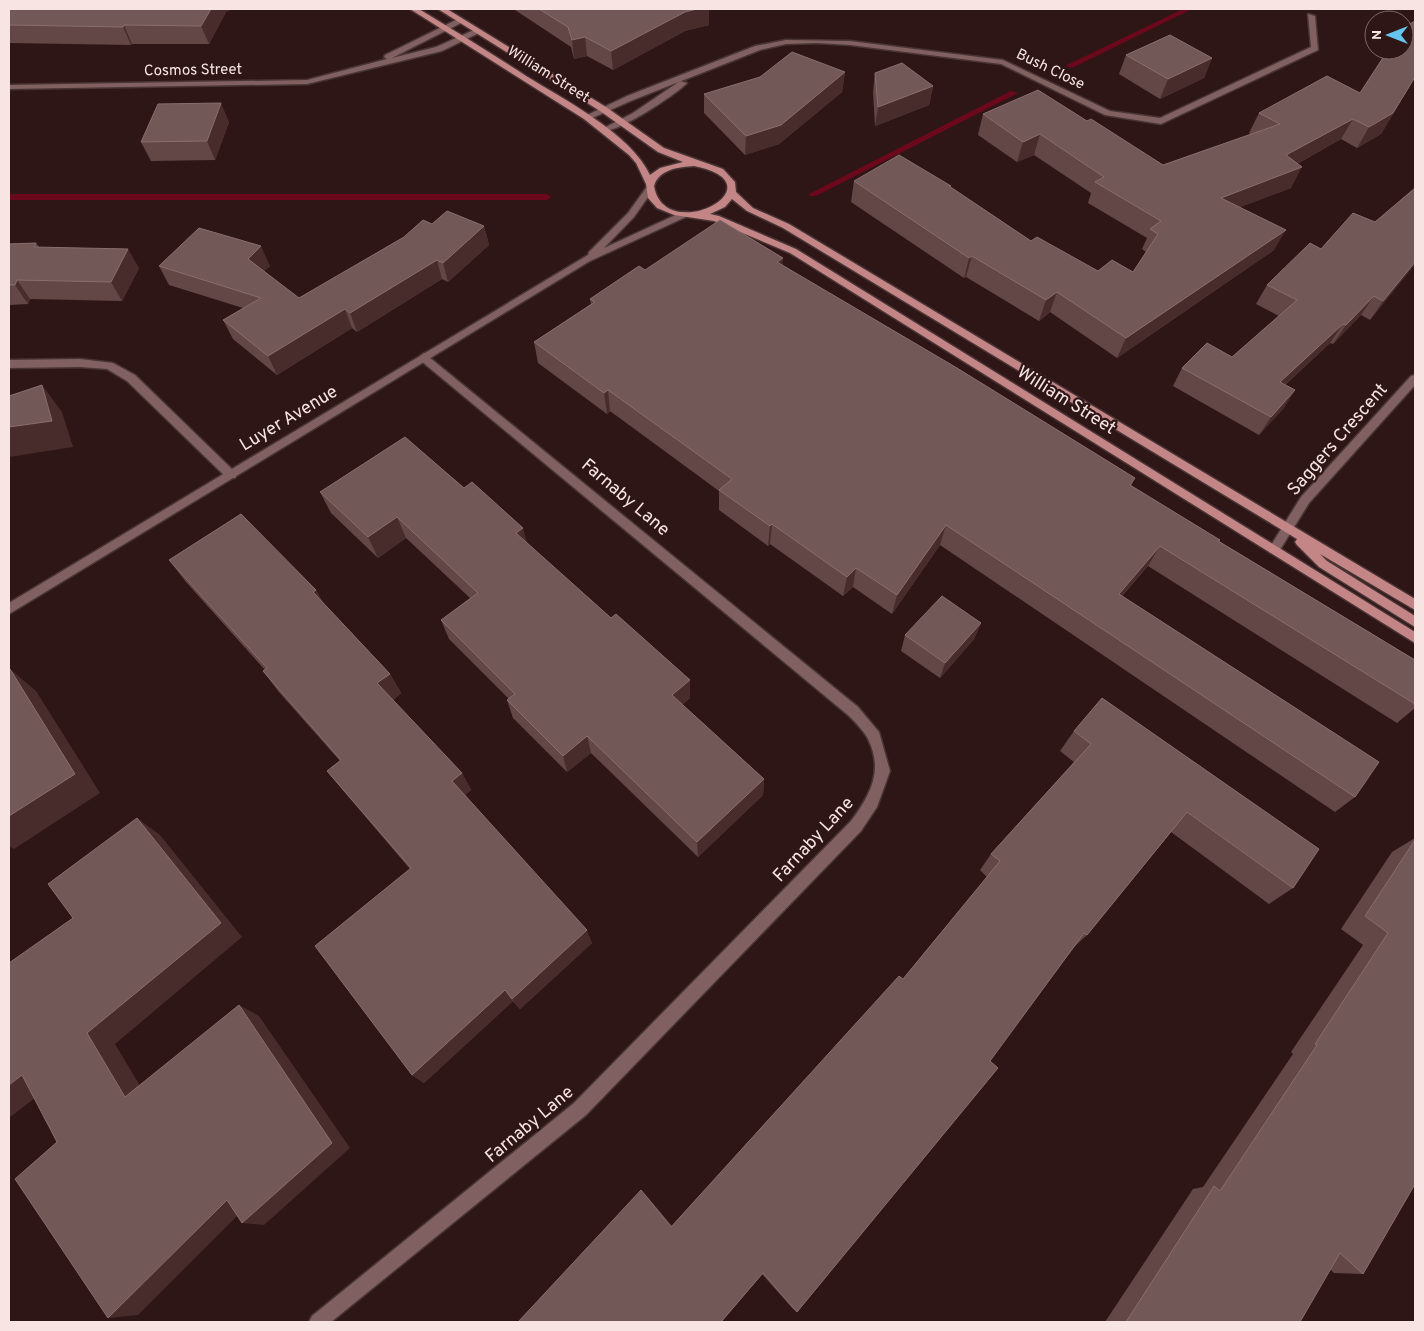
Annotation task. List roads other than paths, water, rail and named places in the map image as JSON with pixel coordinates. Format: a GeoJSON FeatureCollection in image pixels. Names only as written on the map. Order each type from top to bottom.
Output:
{"type":"FeatureCollection","features":[{"type":"Feature","properties":{"kind":"main road","name":"William Street"},"geometry":{"type":"LineString","coordinates":[[414,9],[604,130],[621,143],[640,162],[650,187]]}},
{"type":"Feature","properties":{"kind":"main road","name":"William Street"},"geometry":{"type":"LineString","coordinates":[[442,9],[603,109],[661,150],[694,163]]}},
{"type":"Feature","properties":{"kind":"main road"},"geometry":{"type":"LineString","coordinates":[[694,163],[719,170],[727,176],[732,185],[732,193],[719,207],[708,212],[687,214],[671,212],[660,206],[652,199],[650,187],[660,172],[670,167],[694,163]]}},
{"type":"Feature","properties":{"kind":"main road","name":"William Street"},"geometry":{"type":"LineString","coordinates":[[732,193],[740,204],[756,214],[777,221],[794,231],[1415,605]]}},
{"type":"Feature","properties":{"kind":"main road","name":"William Street"},"geometry":{"type":"LineString","coordinates":[[687,214],[716,218],[793,251],[1415,638]]}},
{"type":"Feature","properties":{"kind":"main road"},"geometry":{"type":"LineString","coordinates":[[1288,529],[1323,564],[1415,622]]}},
{"type":"Feature","properties":{"kind":"street","name":"Bush Close"},"geometry":{"type":"LineString","coordinates":[[586,117],[758,48],[786,42],[850,43],[1003,62],[1108,113],[1161,120],[1315,48],[1311,16]]}},
{"type":"Feature","properties":{"kind":"street","name":"Cosmos Street"},"geometry":{"type":"LineString","coordinates":[[375,64],[461,21]]}},
{"type":"Feature","properties":{"kind":"street","name":"Cosmos Street"},"geometry":{"type":"LineString","coordinates":[[9,88],[283,84],[332,77],[375,64],[414,56],[463,39],[479,31]]}},
{"type":"Feature","properties":{"kind":"street","name":"Bush Close"},"geometry":{"type":"LineString","coordinates":[[604,130],[636,115],[699,72]]}},
{"type":"Feature","properties":{"kind":"street","name":"Luyer Avenue"},"geometry":{"type":"LineString","coordinates":[[587,259],[631,215],[650,187]]}},
{"type":"Feature","properties":{"kind":"street","name":"Luyer Avenue"},"geometry":{"type":"LineString","coordinates":[[9,609],[587,259],[687,214]]}},
{"type":"Feature","properties":{"kind":"street","name":"Farnaby Lane"},"geometry":{"type":"LineString","coordinates":[[318,1322],[580,1109],[856,826],[872,803],[883,771],[874,736],[853,711],[424,357]]}},
{"type":"Feature","properties":{"kind":"street"},"geometry":{"type":"LineString","coordinates":[[9,364],[80,363],[109,366],[131,378],[231,475]]}},
{"type":"Feature","properties":{"kind":"street","name":"Saggers Crescent"},"geometry":{"type":"LineString","coordinates":[[1274,550],[1306,500],[1415,380]]}},
{"type":"Feature","properties":{"kind":"waterway"},"geometry":{"type":"LineString","coordinates":[[1069,66],[1188,9]]}},
{"type":"Feature","properties":{"kind":"waterway"},"geometry":{"type":"LineString","coordinates":[[813,194],[1014,93]]}},
{"type":"Feature","properties":{"kind":"waterway"},"geometry":{"type":"LineString","coordinates":[[9,197],[547,197]]}}]}
